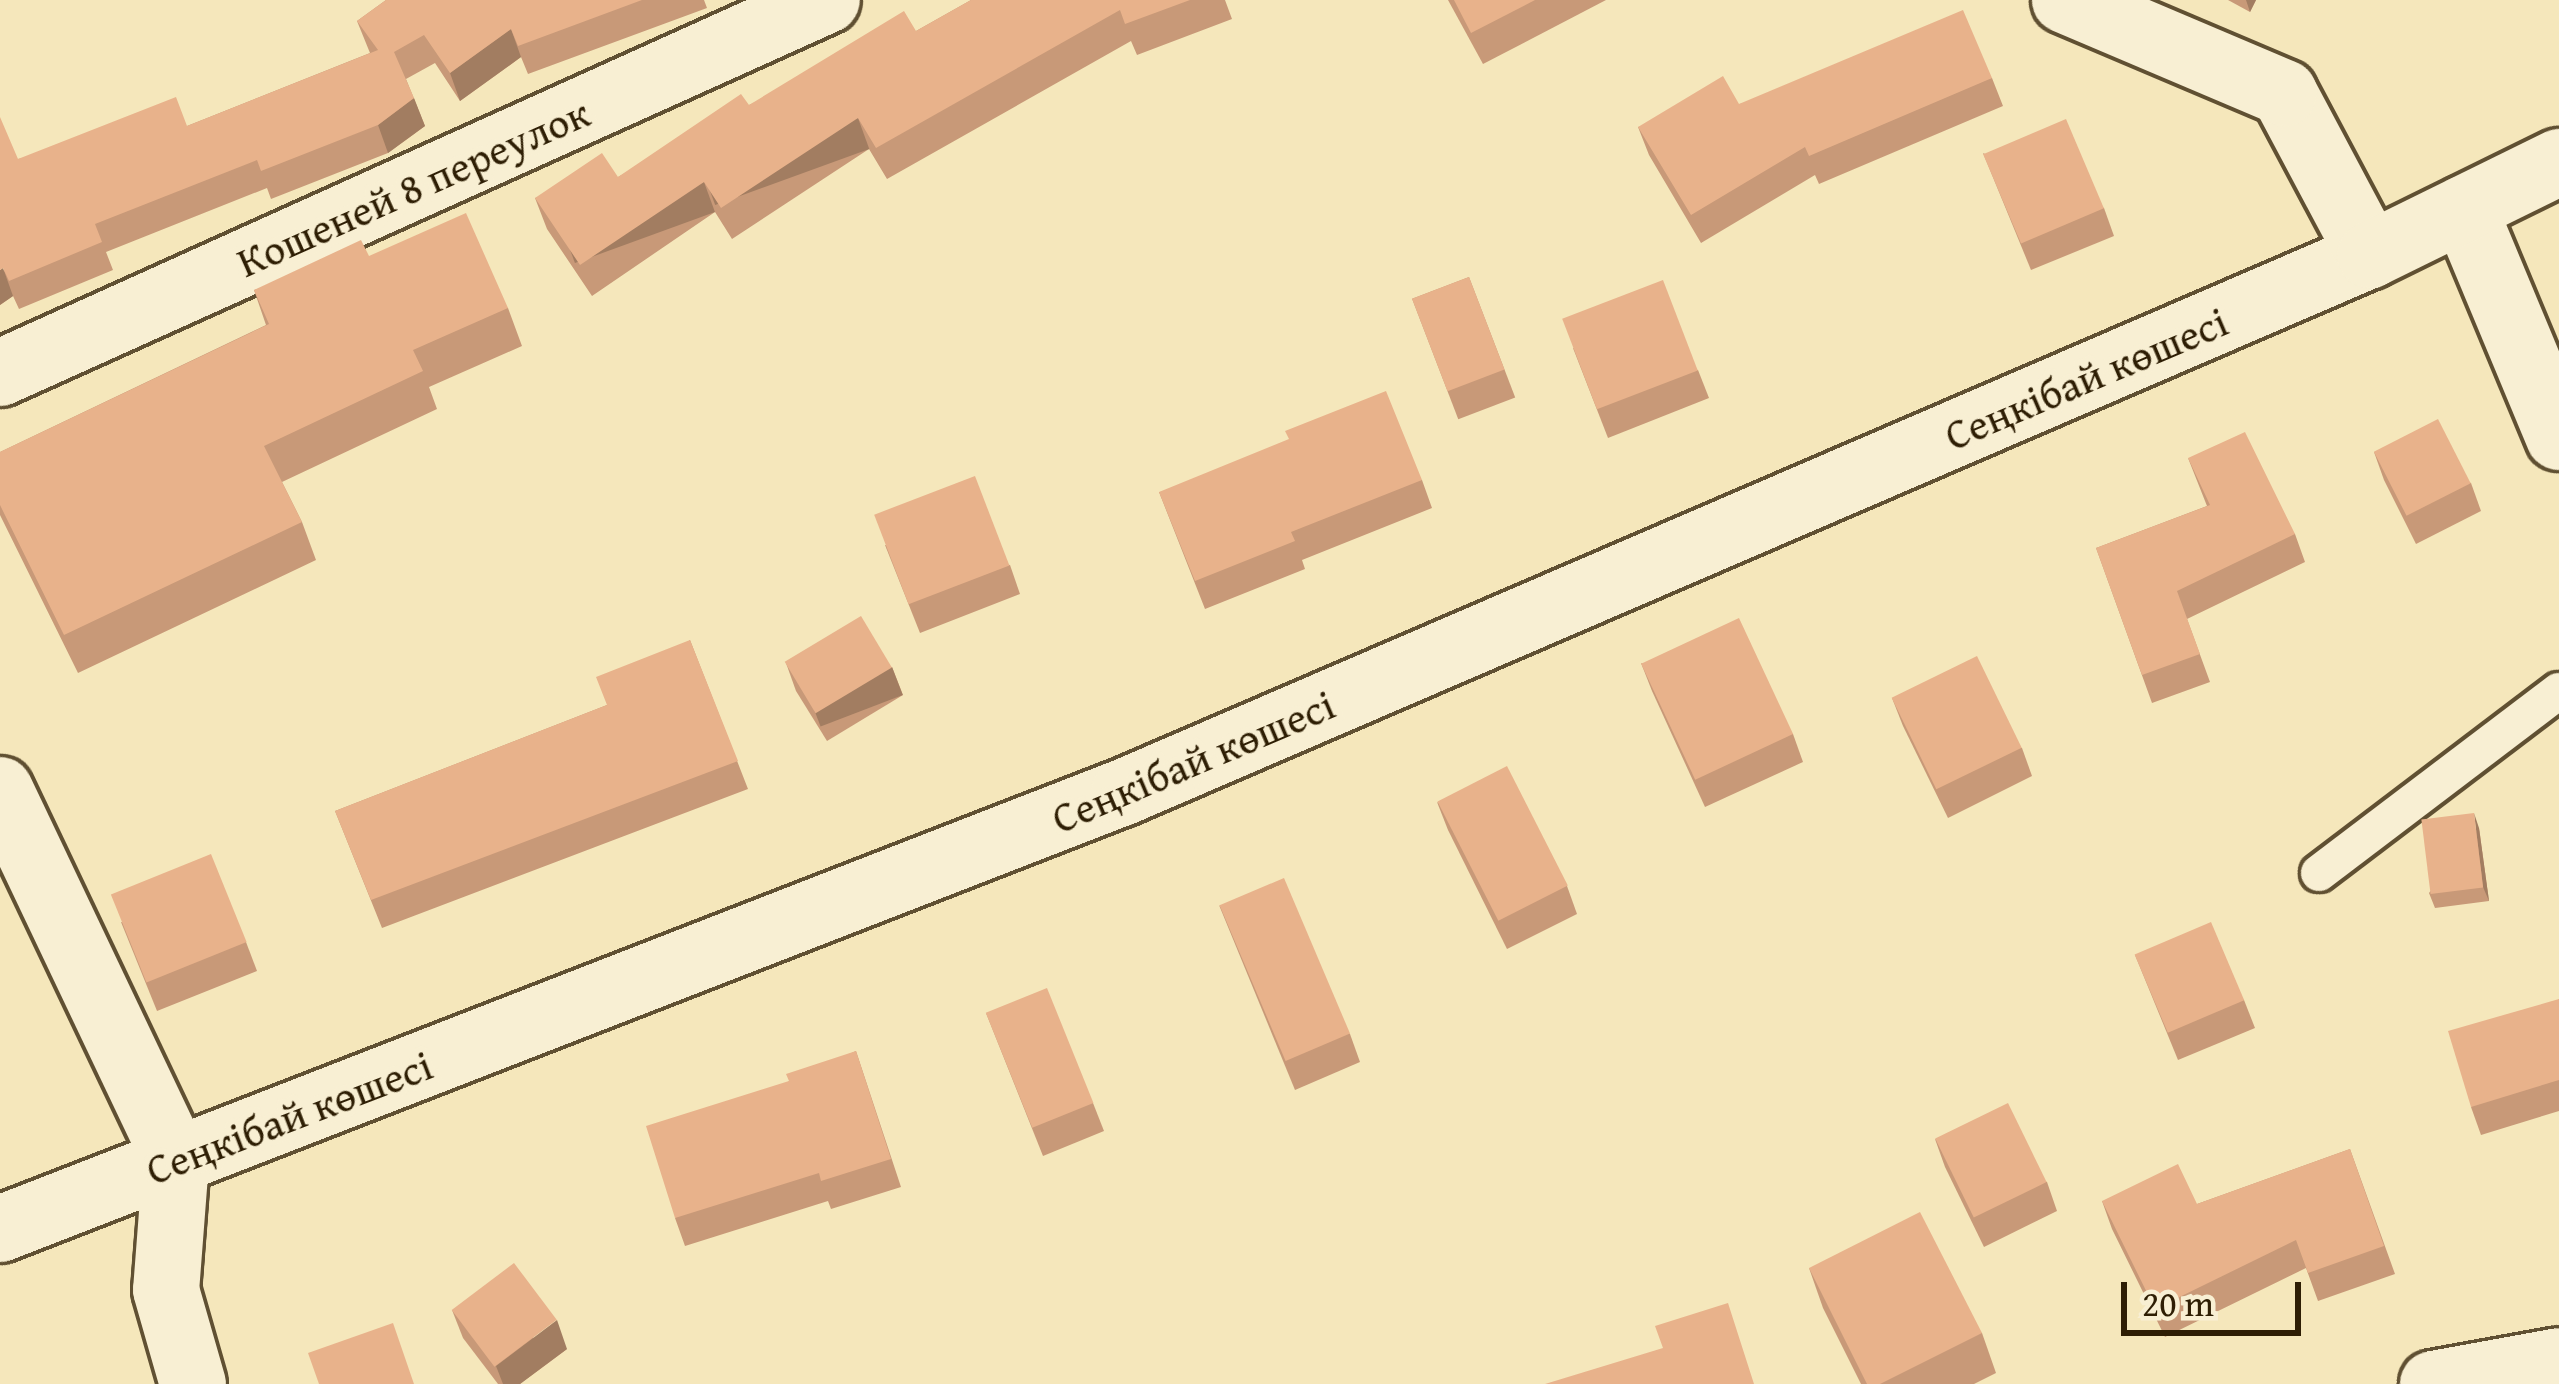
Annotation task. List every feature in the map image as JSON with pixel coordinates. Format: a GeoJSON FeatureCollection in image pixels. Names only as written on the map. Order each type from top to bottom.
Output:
{"type":"FeatureCollection","features":[{"type":"Feature","properties":{"kind":"street","name":"Кошеней 8 переулок"},"geometry":{"type":"LineString","coordinates":[[0,374],[827,0]]}},
{"type":"Feature","properties":{"kind":"street"},"geometry":{"type":"LineString","coordinates":[[2065,0],[2284,93],[2370,255]]}},
{"type":"Feature","properties":{"kind":"street","name":"Сеңкібай көшесі"},"geometry":{"type":"LineString","coordinates":[[0,1229],[1124,792],[2370,255],[2559,162]]}},
{"type":"Feature","properties":{"kind":"street"},"geometry":{"type":"LineString","coordinates":[[2464,209],[2559,437]]}},
{"type":"Feature","properties":{"kind":"street"},"geometry":{"type":"LineString","coordinates":[[0,790],[176,1161],[166,1290],[194,1384]]}},
{"type":"Feature","properties":{"kind":"street"},"geometry":{"type":"LineString","coordinates":[[2433,1384],[2559,1361]]}},
{"type":"Feature","properties":{"kind":"lane"},"geometry":{"type":"LineString","coordinates":[[2319,873],[2559,691]]}},
{"type":"Feature","properties":{"kind":"building"},"geometry":{"type":"Polygon","coordinates":[[[386,0],[642,0],[518,46],[511,29],[450,73],[424,35],[394,52],[414,98],[378,125],[261,171],[257,160],[95,224],[102,242],[9,281],[0,270],[0,117],[18,159],[176,97],[187,126],[378,50],[357,21],[386,0]]]}},
{"type":"Feature","properties":{"kind":"building"},"geometry":{"type":"Polygon","coordinates":[[[971,0],[1190,0],[1125,24],[1120,10],[876,148],[858,118],[721,208],[704,182],[580,265],[535,198],[602,153],[618,177],[741,94],[749,105],[904,11],[916,31],[971,0]]]}},
{"type":"Feature","properties":{"kind":"building"},"geometry":{"type":"Polygon","coordinates":[[[1454,0],[1535,0],[1471,33],[1454,0]]]}},
{"type":"Feature","properties":{"kind":"building"},"geometry":{"type":"Polygon","coordinates":[[[1963,10],[1992,78],[1809,156],[1805,147],[1691,215],[1638,127],[1723,76],[1739,104],[1963,10]]]}},
{"type":"Feature","properties":{"kind":"building"},"geometry":{"type":"Polygon","coordinates":[[[2066,119],[2104,208],[2021,243],[1983,154],[2066,119]]]}},
{"type":"Feature","properties":{"kind":"building"},"geometry":{"type":"Polygon","coordinates":[[[466,213],[508,308],[413,350],[423,371],[264,446],[302,522],[64,635],[0,505],[0,452],[269,324],[254,290],[361,240],[369,256],[466,213]]]}},
{"type":"Feature","properties":{"kind":"building"},"geometry":{"type":"Polygon","coordinates":[[[1469,277],[1504,369],[1448,391],[1412,299],[1469,277]]]}},
{"type":"Feature","properties":{"kind":"building"},"geometry":{"type":"Polygon","coordinates":[[[1663,280],[1698,371],[1597,409],[1562,319],[1663,280]]]}},
{"type":"Feature","properties":{"kind":"building"},"geometry":{"type":"Polygon","coordinates":[[[1386,391],[1422,480],[1291,532],[1295,541],[1195,581],[1159,492],[1289,439],[1285,431],[1386,391]]]}},
{"type":"Feature","properties":{"kind":"building"},"geometry":{"type":"Polygon","coordinates":[[[2438,419],[2471,483],[2407,516],[2374,452],[2438,419]]]}},
{"type":"Feature","properties":{"kind":"building"},"geometry":{"type":"Polygon","coordinates":[[[2245,432],[2295,534],[2177,591],[2200,654],[2142,675],[2096,548],[2210,505],[2188,458],[2245,432]]]}},
{"type":"Feature","properties":{"kind":"building"},"geometry":{"type":"Polygon","coordinates":[[[975,476],[1009,566],[909,604],[874,515],[975,476]]]}},
{"type":"Feature","properties":{"kind":"building"},"geometry":{"type":"Polygon","coordinates":[[[861,616],[892,667],[816,713],[785,662],[861,616]]]}},
{"type":"Feature","properties":{"kind":"building"},"geometry":{"type":"Polygon","coordinates":[[[1739,618],[1793,734],[1695,780],[1641,664],[1739,618]]]}},
{"type":"Feature","properties":{"kind":"building"},"geometry":{"type":"Polygon","coordinates":[[[690,640],[738,761],[371,900],[335,811],[607,705],[596,677],[690,640]]]}},
{"type":"Feature","properties":{"kind":"building"},"geometry":{"type":"Polygon","coordinates":[[[1977,656],[2022,748],[1936,789],[1892,698],[1977,656]]]}},
{"type":"Feature","properties":{"kind":"building"},"geometry":{"type":"Polygon","coordinates":[[[1507,766],[1568,885],[1498,921],[1438,801],[1507,766]]]}},
{"type":"Feature","properties":{"kind":"building"},"geometry":{"type":"Polygon","coordinates":[[[2474,813],[2483,887],[2431,894],[2421,819],[2474,813]]]}},
{"type":"Feature","properties":{"kind":"building"},"geometry":{"type":"Polygon","coordinates":[[[211,854],[247,942],[146,983],[111,894],[211,854]]]}},
{"type":"Feature","properties":{"kind":"building"},"geometry":{"type":"Polygon","coordinates":[[[1284,878],[1350,1034],[1286,1061],[1220,905],[1284,878]]]}},
{"type":"Feature","properties":{"kind":"building"},"geometry":{"type":"Polygon","coordinates":[[[2211,922],[2244,1000],[2168,1033],[2135,954],[2211,922]]]}},
{"type":"Feature","properties":{"kind":"building"},"geometry":{"type":"Polygon","coordinates":[[[1047,988],[1093,1103],[1032,1128],[986,1013],[1047,988]]]}},
{"type":"Feature","properties":{"kind":"building"},"geometry":{"type":"Polygon","coordinates":[[[2559,999],[2559,1080],[2471,1107],[2448,1031],[2559,999]]]}},
{"type":"Feature","properties":{"kind":"building"},"geometry":{"type":"Polygon","coordinates":[[[856,1051],[891,1159],[821,1181],[819,1173],[675,1218],[646,1126],[789,1081],[786,1074],[856,1051]]]}},
{"type":"Feature","properties":{"kind":"building"},"geometry":{"type":"Polygon","coordinates":[[[2008,1103],[2047,1182],[1974,1218],[1935,1139],[2008,1103]]]}},
{"type":"Feature","properties":{"kind":"building"},"geometry":{"type":"Polygon","coordinates":[[[2350,1149],[2384,1246],[2308,1273],[2296,1240],[2155,1309],[2102,1201],[2178,1164],[2197,1204],[2350,1149]]]}},
{"type":"Feature","properties":{"kind":"building"},"geometry":{"type":"Polygon","coordinates":[[[1920,1212],[1982,1333],[1880,1384],[1867,1384],[1809,1268],[1920,1212]]]}},
{"type":"Feature","properties":{"kind":"building"},"geometry":{"type":"Polygon","coordinates":[[[514,1263],[557,1320],[494,1367],[452,1310],[514,1263]]]}},
{"type":"Feature","properties":{"kind":"building"},"geometry":{"type":"Polygon","coordinates":[[[1728,1303],[1754,1384],[1545,1384],[1663,1348],[1655,1326],[1728,1303]]]}},
{"type":"Feature","properties":{"kind":"building"},"geometry":{"type":"Polygon","coordinates":[[[393,1323],[414,1384],[319,1384],[308,1353],[393,1323]]]}}]}
